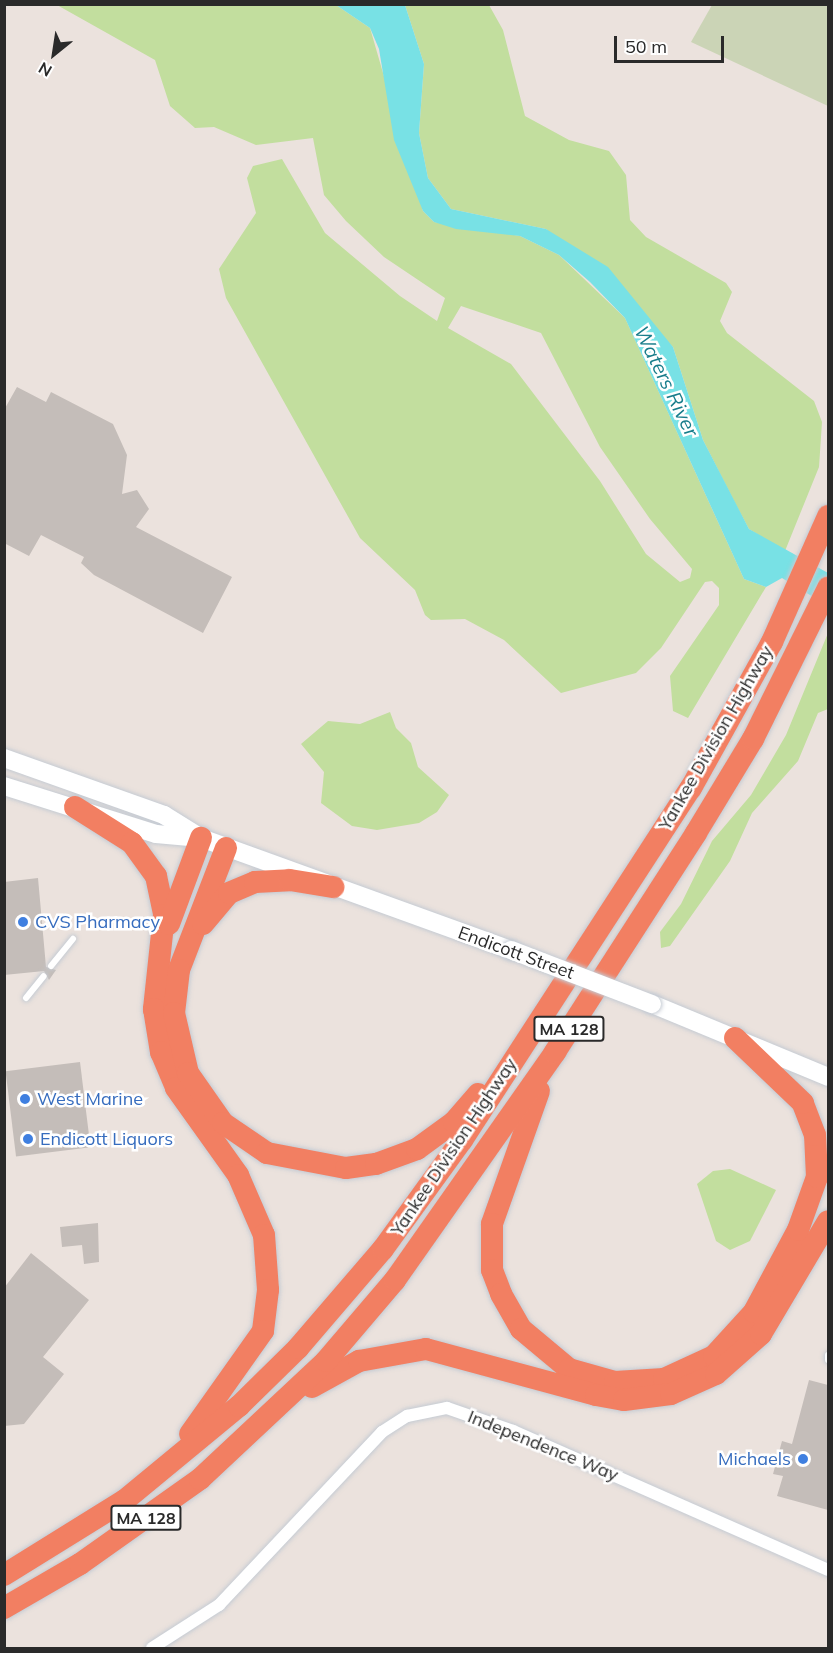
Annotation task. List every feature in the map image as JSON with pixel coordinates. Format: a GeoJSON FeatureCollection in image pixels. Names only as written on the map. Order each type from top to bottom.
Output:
{"type":"FeatureCollection","features":[{"type":"Feature","properties":{"kind":"highway","name":"Yankee Division Highway"},"geometry":{"type":"LineString","coordinates":[[4,1575],[82,1529],[160,1472],[298,1348],[383,1250],[527,1040],[691,788],[790,604],[828,516]]}},
{"type":"Feature","properties":{"kind":"highway","name":"Yankee Division Highway"},"geometry":{"type":"LineString","coordinates":[[4,1608],[162,1506],[275,1410],[395,1280],[555,1052],[723,789],[816,615],[828,588]]}},
{"type":"Feature","properties":{"kind":"highway"},"geometry":{"type":"LineString","coordinates":[[75,807],[114,829],[145,858],[162,895],[162,945],[154,1009],[167,1071],[254,1207],[264,1235],[268,1290],[263,1331],[160,1472]]}},
{"type":"Feature","properties":{"kind":"highway"},"geometry":{"type":"LineString","coordinates":[[162,945],[201,838]]}},
{"type":"Feature","properties":{"kind":"highway"},"geometry":{"type":"LineString","coordinates":[[226,848],[185,953],[175,988],[175,1034],[197,1089],[246,1141],[288,1160],[346,1168],[376,1164],[417,1149],[454,1122],[527,1040]]}},
{"type":"Feature","properties":{"kind":"highway"},"geometry":{"type":"LineString","coordinates":[[185,953],[216,906],[240,887],[282,880],[333,887]]}},
{"type":"Feature","properties":{"kind":"highway"},"geometry":{"type":"LineString","coordinates":[[735,1038],[803,1103],[815,1135],[817,1177]]}},
{"type":"Feature","properties":{"kind":"highway"},"geometry":{"type":"LineString","coordinates":[[555,1052],[496,1201],[490,1244],[492,1270],[510,1313],[543,1351],[569,1369],[591,1378],[638,1383],[688,1372],[714,1356],[765,1292],[798,1230],[828,1143]]}},
{"type":"Feature","properties":{"kind":"highway"},"geometry":{"type":"LineString","coordinates":[[275,1410],[359,1361],[426,1349],[596,1395],[624,1400],[671,1394],[716,1374],[761,1334],[828,1221]]}},
{"type":"Feature","properties":{"kind":"main road","name":"Endicott Street"},"geometry":{"type":"LineString","coordinates":[[4,758],[164,815],[201,838],[226,848],[511,950],[651,1004],[828,1077]]}},
{"type":"Feature","properties":{"kind":"main road","name":"Endicott Street"},"geometry":{"type":"LineString","coordinates":[[4,786],[156,834],[201,838]]}},
{"type":"Feature","properties":{"kind":"street","name":"Independence Way"},"geometry":{"type":"LineString","coordinates":[[152,1648],[219,1605],[382,1432],[407,1416],[447,1408],[532,1438],[828,1570]]}},
{"type":"Feature","properties":{"kind":"lane"},"geometry":{"type":"LineString","coordinates":[[51,966],[73,939]]}},
{"type":"Feature","properties":{"kind":"lane"},"geometry":{"type":"LineString","coordinates":[[26,998],[44,976]]}},
{"type":"Feature","properties":{"kind":"lane"},"geometry":{"type":"LineString","coordinates":[[828,1355],[828,1360]]}},
{"type":"Feature","properties":{"kind":"green space"},"geometry":{"type":"Polygon","coordinates":[[[57,5],[336,5],[370,28],[423,211],[434,222],[520,236],[559,255],[625,318],[744,579],[766,587],[688,718],[673,711],[670,676],[719,605],[719,588],[712,581],[705,582],[661,648],[636,673],[561,693],[504,640],[465,619],[431,620],[425,615],[415,590],[360,538],[226,298],[219,269],[256,213],[247,178],[253,166],[282,159],[325,233],[400,296],[437,321],[445,298],[384,257],[346,221],[324,195],[313,138],[256,145],[214,127],[195,128],[170,106],[155,60],[57,5]],[[461,306],[448,328],[511,364],[600,481],[646,554],[680,582],[690,578],[692,569],[650,519],[600,447],[541,333],[461,306]]]}},
{"type":"Feature","properties":{"kind":"green space"},"geometry":{"type":"Polygon","coordinates":[[[405,5],[489,5],[503,30],[525,116],[569,140],[609,151],[626,175],[630,220],[646,237],[726,283],[732,292],[720,321],[727,333],[814,401],[822,422],[819,467],[785,551],[749,529],[703,440],[673,347],[546,229],[451,209],[428,178],[419,133],[424,64],[405,5]]]}},
{"type":"Feature","properties":{"kind":"green space"},"geometry":{"type":"Polygon","coordinates":[[[712,5],[828,5],[828,106],[691,42],[712,5]]]}},
{"type":"Feature","properties":{"kind":"green space"},"geometry":{"type":"Polygon","coordinates":[[[828,633],[828,709],[818,713],[798,761],[752,813],[730,861],[670,946],[661,948],[660,932],[681,904],[712,841],[751,795],[786,735],[828,633]]]}},
{"type":"Feature","properties":{"kind":"green space"},"geometry":{"type":"Polygon","coordinates":[[[390,712],[396,728],[411,743],[418,767],[449,795],[437,812],[419,823],[377,830],[352,826],[321,803],[324,772],[301,744],[328,721],[360,724],[390,712]]]}},
{"type":"Feature","properties":{"kind":"green space"},"geometry":{"type":"Polygon","coordinates":[[[730,1169],[776,1190],[750,1241],[730,1250],[716,1241],[697,1184],[713,1171],[730,1169]]]}},
{"type":"Feature","properties":{"kind":"water","name":"Waters River"},"geometry":{"type":"Polygon","coordinates":[[[336,5],[405,5],[424,64],[419,133],[428,178],[451,209],[546,229],[608,267],[673,347],[703,440],[749,529],[828,573],[828,606],[782,578],[766,587],[744,579],[625,318],[590,282],[559,255],[520,236],[456,229],[434,222],[423,211],[394,140],[379,49],[370,28],[336,5]]]}},
{"type":"Feature","properties":{"kind":"building"},"geometry":{"type":"Polygon","coordinates":[[[17,387],[46,402],[51,392],[113,424],[127,455],[122,494],[137,490],[149,509],[136,527],[232,577],[203,633],[94,575],[81,563],[84,557],[41,535],[29,556],[4,543],[4,410],[17,387]]]}},
{"type":"Feature","properties":{"kind":"building","name":"CVS Pharmacy"},"geometry":{"type":"Polygon","coordinates":[[[38,878],[46,967],[56,970],[49,980],[44,971],[4,975],[4,882],[38,878]]]}},
{"type":"Feature","properties":{"kind":"building"},"geometry":{"type":"Polygon","coordinates":[[[80,1062],[90,1147],[16,1156],[6,1071],[80,1062]]]}},
{"type":"Feature","properties":{"kind":"building"},"geometry":{"type":"Polygon","coordinates":[[[98,1223],[99,1262],[84,1264],[82,1245],[62,1247],[60,1227],[98,1223]]]}},
{"type":"Feature","properties":{"kind":"building"},"geometry":{"type":"Polygon","coordinates":[[[31,1253],[89,1300],[43,1357],[64,1374],[24,1424],[4,1426],[4,1288],[31,1253]]]}},
{"type":"Feature","properties":{"kind":"building","name":"Michaels"},"geometry":{"type":"Polygon","coordinates":[[[809,1380],[828,1385],[828,1510],[777,1496],[783,1476],[773,1474],[782,1441],[792,1444],[809,1380]]]}},
{"type":"Feature","properties":{"kind":"place","name":"CVS Pharmacy"},"geometry":{"type":"Point","coordinates":[23,922]}},
{"type":"Feature","properties":{"kind":"place","name":"West Marine"},"geometry":{"type":"Point","coordinates":[25,1099]}},
{"type":"Feature","properties":{"kind":"place","name":"Endicott Liquors"},"geometry":{"type":"Point","coordinates":[28,1139]}},
{"type":"Feature","properties":{"kind":"place","name":"Michaels"},"geometry":{"type":"Point","coordinates":[803,1459]}}]}
